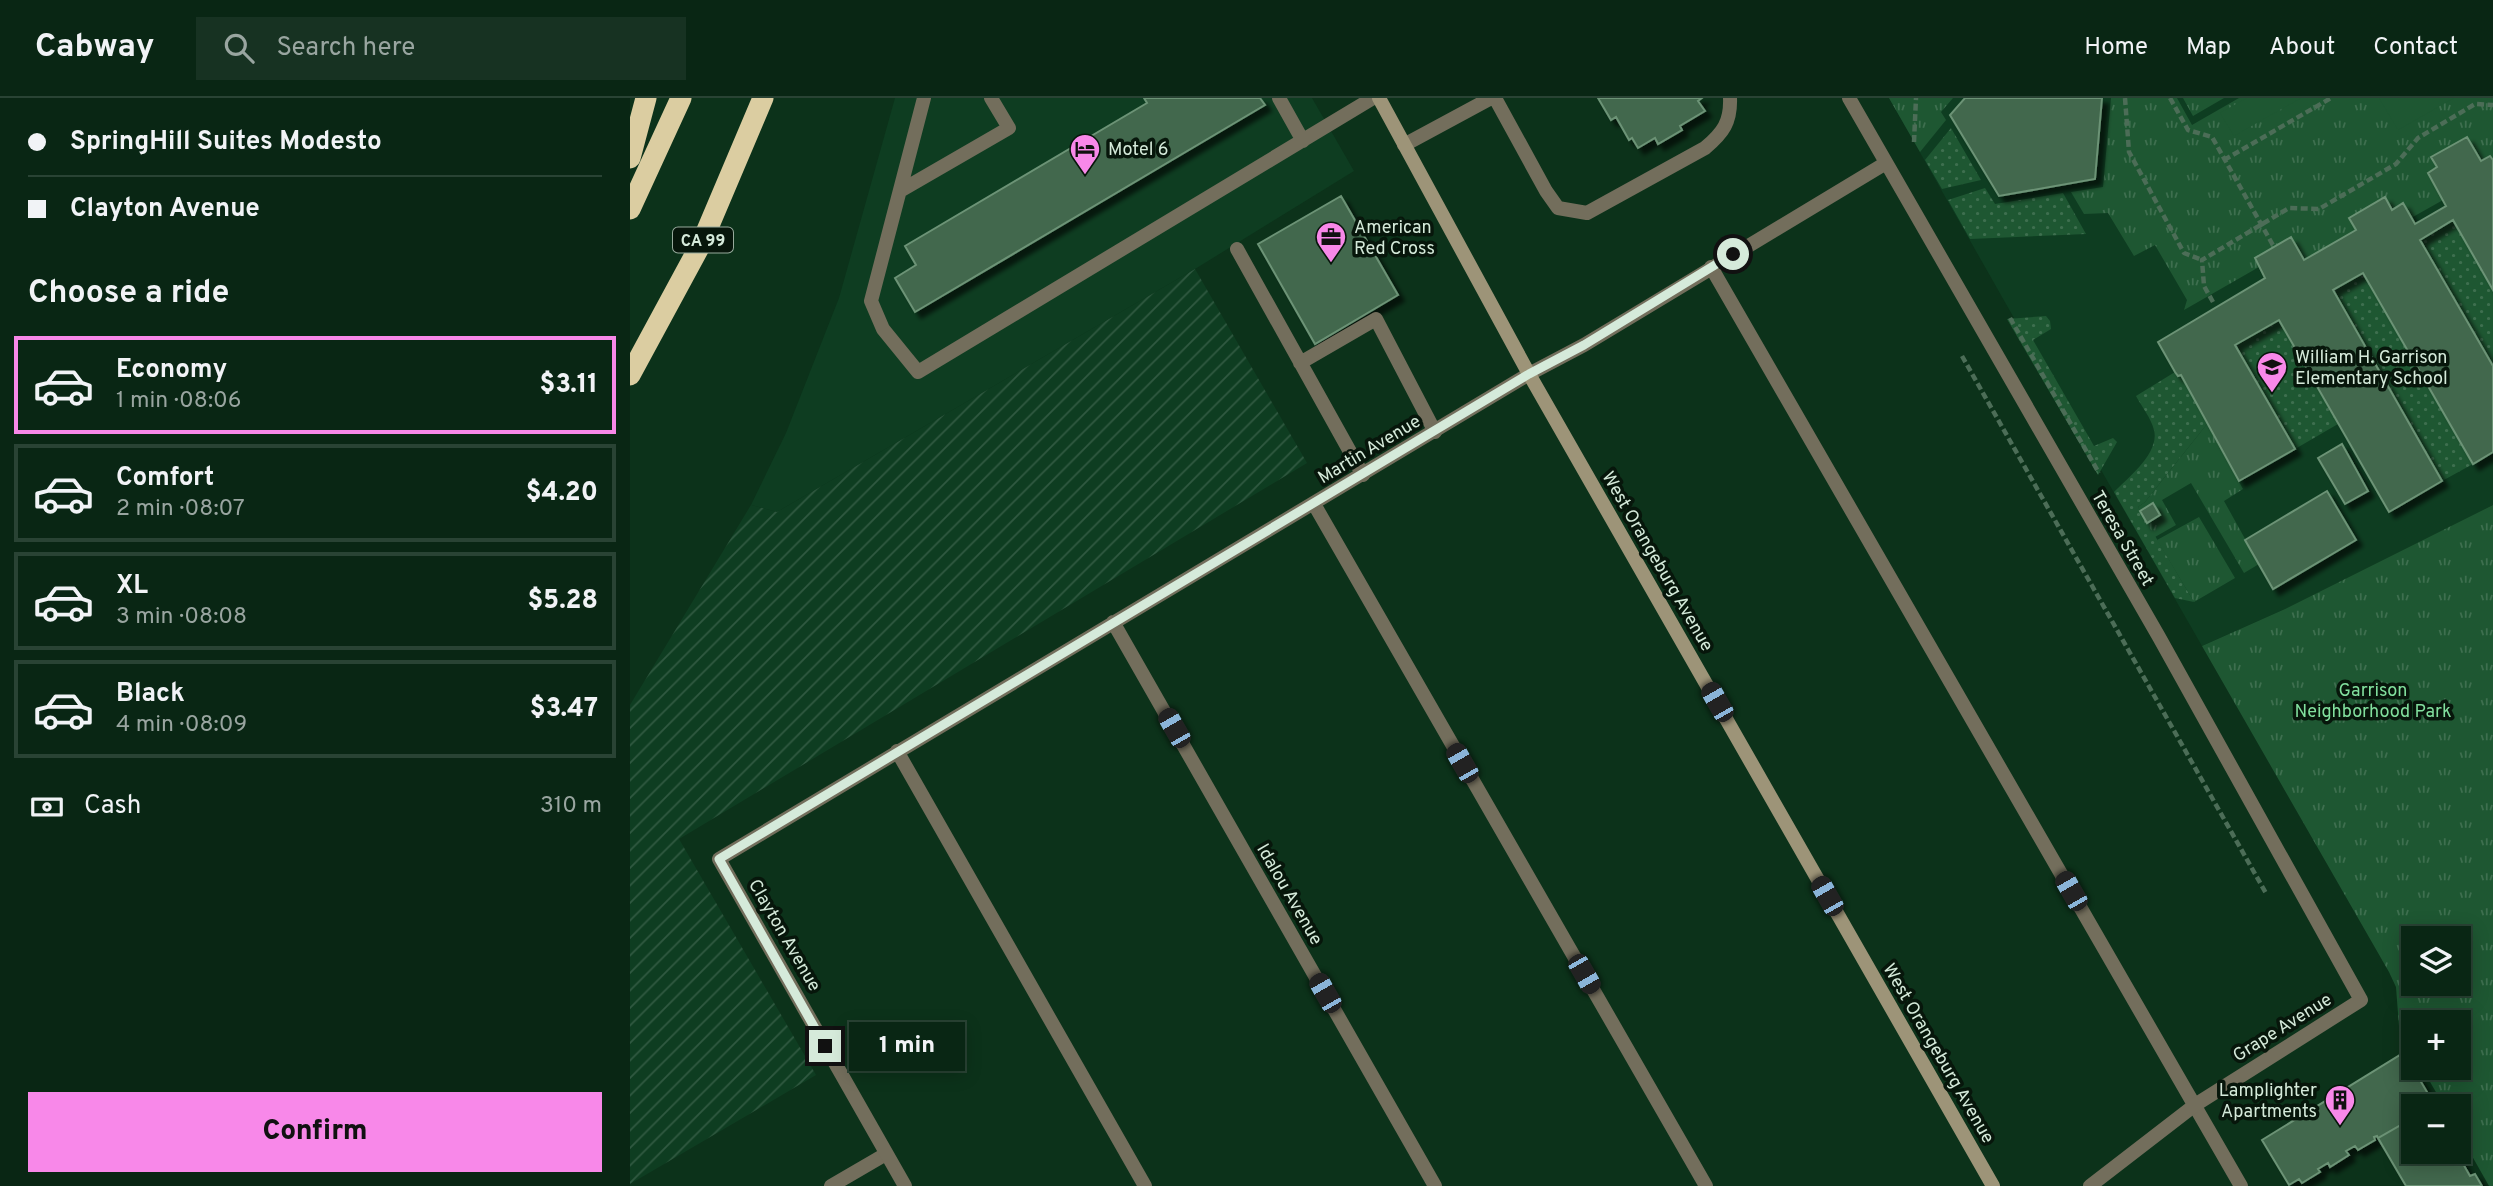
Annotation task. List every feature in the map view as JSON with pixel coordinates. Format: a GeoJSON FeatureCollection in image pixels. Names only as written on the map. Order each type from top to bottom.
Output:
{"type":"FeatureCollection","features":[{"type":"Feature","properties":{"kind":"highway"},"geometry":{"type":"LineString","coordinates":[[630,158],[646,98]]}},
{"type":"Feature","properties":{"kind":"highway"},"geometry":{"type":"LineString","coordinates":[[630,209],[681,98]]}},
{"type":"Feature","properties":{"kind":"highway","name":"CA 99"},"geometry":{"type":"LineString","coordinates":[[630,375],[702,242],[764,98]]}},
{"type":"Feature","properties":{"kind":"street"},"geometry":{"type":"LineString","coordinates":[[924,98],[872,301],[883,329],[918,372],[1373,98]]}},
{"type":"Feature","properties":{"kind":"street"},"geometry":{"type":"LineString","coordinates":[[900,191],[1009,128],[991,98]]}},
{"type":"Feature","properties":{"kind":"street"},"geometry":{"type":"LineString","coordinates":[[1279,98],[1303,141]]}},
{"type":"Feature","properties":{"kind":"street","name":"West Orangeburg Avenue"},"geometry":{"type":"LineString","coordinates":[[1379,98],[1529,374],[1993,1186]]}},
{"type":"Feature","properties":{"kind":"street"},"geometry":{"type":"LineString","coordinates":[[1404,145],[1493,98],[1558,208],[1587,213],[1705,148],[1717,138],[1731,115],[1730,98]]}},
{"type":"Feature","properties":{"kind":"street","name":"Teresa Street"},"geometry":{"type":"LineString","coordinates":[[1849,98],[2159,637],[2361,1000]]}},
{"type":"Feature","properties":{"kind":"street","name":"Martin Avenue"},"geometry":{"type":"LineString","coordinates":[[872,766],[1886,163]]}},
{"type":"Feature","properties":{"kind":"street"},"geometry":{"type":"LineString","coordinates":[[1237,249],[1363,475]]}},
{"type":"Feature","properties":{"kind":"street"},"geometry":{"type":"LineString","coordinates":[[1711,267],[2241,1186]]}},
{"type":"Feature","properties":{"kind":"street"},"geometry":{"type":"LineString","coordinates":[[1300,363],[1376,318],[1434,432]]}},
{"type":"Feature","properties":{"kind":"street"},"geometry":{"type":"LineString","coordinates":[[1314,504],[1706,1186]]}},
{"type":"Feature","properties":{"kind":"street","name":"Idalou Avenue"},"geometry":{"type":"LineString","coordinates":[[1113,622],[1435,1186]]}},
{"type":"Feature","properties":{"kind":"street"},"geometry":{"type":"LineString","coordinates":[[897,751],[1146,1186]]}},
{"type":"Feature","properties":{"kind":"street","name":"Clayton Avenue"},"geometry":{"type":"LineString","coordinates":[[872,766],[719,859],[905,1186]]}},
{"type":"Feature","properties":{"kind":"street","name":"Grape Avenue"},"geometry":{"type":"LineString","coordinates":[[2090,1186],[2195,1105],[2361,1000]]}},
{"type":"Feature","properties":{"kind":"street"},"geometry":{"type":"LineString","coordinates":[[831,1186],[886,1154]]}},
{"type":"Feature","properties":{"kind":"path"},"geometry":{"type":"LineString","coordinates":[[1914,142],[1916,98]]}},
{"type":"Feature","properties":{"kind":"path"},"geometry":{"type":"LineString","coordinates":[[2125,98],[2129,152],[2184,253],[2202,260]]}},
{"type":"Feature","properties":{"kind":"path"},"geometry":{"type":"LineString","coordinates":[[2170,98],[2188,130],[2212,137],[2274,247]]}},
{"type":"Feature","properties":{"kind":"path"},"geometry":{"type":"LineString","coordinates":[[2224,160],[2331,98]]}},
{"type":"Feature","properties":{"kind":"path"},"geometry":{"type":"LineString","coordinates":[[2202,260],[2289,208],[2319,209],[2396,164],[2418,138],[2475,104],[2493,105]]}},
{"type":"Feature","properties":{"kind":"path"},"geometry":{"type":"LineString","coordinates":[[2202,260],[2204,286],[2213,302]]}},
{"type":"Feature","properties":{"kind":"path"},"geometry":{"type":"LineString","coordinates":[[2010,318],[2099,473]]}},
{"type":"Feature","properties":{"kind":"path"},"geometry":{"type":"LineString","coordinates":[[1962,356],[2267,895]]}},
{"type":"Feature","properties":{"kind":"shaded area"},"geometry":{"type":"Polygon","coordinates":[[[895,98],[1312,98],[1354,171],[1195,269],[777,512],[751,505],[786,433],[839,298],[895,98]]]}},
{"type":"Feature","properties":{"kind":"shaded area","name":"William H. Garrison Elementary School"},"geometry":{"type":"Polygon","coordinates":[[[1889,98],[2493,98],[2493,505],[2285,609],[2202,646],[2101,470],[2098,475],[2007,319],[2014,318],[1889,98]]]}},
{"type":"Feature","properties":{"kind":"shaded area"},"geometry":{"type":"Polygon","coordinates":[[[1195,269],[1307,463],[679,839],[816,1075],[630,1184],[630,705],[751,505],[777,512],[1195,269]]]}},
{"type":"Feature","properties":{"kind":"green space"},"geometry":{"type":"Polygon","coordinates":[[[1889,98],[1953,98],[1941,112],[1946,120],[1920,152],[1889,98]]]}},
{"type":"Feature","properties":{"kind":"green space"},"geometry":{"type":"Polygon","coordinates":[[[2111,98],[2177,98],[2192,125],[2239,98],[2493,98],[2493,160],[2490,156],[2481,161],[2466,137],[2432,157],[2437,167],[2428,173],[2443,200],[2411,218],[2403,204],[2392,210],[2384,198],[2349,218],[2356,230],[2304,260],[2290,237],[2255,258],[2259,267],[2184,310],[2187,300],[2155,245],[2134,256],[2108,213],[2084,214],[2071,192],[2103,187],[2111,98]]]}},
{"type":"Feature","properties":{"kind":"green space"},"geometry":{"type":"Polygon","coordinates":[[[2183,98],[2224,98],[2193,116],[2183,98]]]}},
{"type":"Feature","properties":{"kind":"green space"},"geometry":{"type":"Polygon","coordinates":[[[2247,98],[2301,98],[2234,136],[2220,113],[2247,98]]]}},
{"type":"Feature","properties":{"kind":"green space"},"geometry":{"type":"Polygon","coordinates":[[[2379,98],[2454,98],[2398,130],[2379,98]]]}},
{"type":"Feature","properties":{"kind":"green space"},"geometry":{"type":"Polygon","coordinates":[[[1951,128],[1981,180],[1942,189],[1925,160],[1951,128]]]}},
{"type":"Feature","properties":{"kind":"green space"},"geometry":{"type":"Polygon","coordinates":[[[1985,188],[1995,204],[2063,193],[2086,234],[1970,239],[1948,200],[1985,188]]]}},
{"type":"Feature","properties":{"kind":"green space"},"geometry":{"type":"Polygon","coordinates":[[[2453,220],[2493,290],[2493,366],[2420,240],[2453,220]]]}},
{"type":"Feature","properties":{"kind":"green space"},"geometry":{"type":"Polygon","coordinates":[[[2363,273],[2473,464],[2442,481],[2333,290],[2363,273]]]}},
{"type":"Feature","properties":{"kind":"green space"},"geometry":{"type":"Polygon","coordinates":[[[2046,316],[2051,329],[2033,340],[2094,446],[2113,438],[2117,442],[2098,475],[2007,319],[2046,316]]]}},
{"type":"Feature","properties":{"kind":"green space"},"geometry":{"type":"Polygon","coordinates":[[[2279,320],[2338,424],[2295,449],[2235,345],[2279,320]]]}},
{"type":"Feature","properties":{"kind":"green space"},"geometry":{"type":"Polygon","coordinates":[[[2175,372],[2178,376],[2181,375],[2207,424],[2145,502],[2138,507],[2194,602],[2175,598],[2114,492],[2142,464],[2155,439],[2151,421],[2136,396],[2175,372]]]}},
{"type":"Feature","properties":{"kind":"green space"},"geometry":{"type":"Polygon","coordinates":[[[2207,424],[2243,489],[2224,501],[2259,564],[2244,573],[2191,483],[2162,500],[2176,525],[2155,537],[2147,523],[2160,515],[2153,504],[2140,511],[2138,507],[2145,502],[2207,424]]]}},
{"type":"Feature","properties":{"kind":"green space","name":"Garrison Neighborhood Park"},"geometry":{"type":"Polygon","coordinates":[[[2493,505],[2493,1186],[2489,1186],[2471,1154],[2471,1094],[2437,1094],[2429,1080],[2471,1080],[2471,1010],[2401,1010],[2401,1030],[2396,987],[2389,972],[2202,646],[2285,609],[2493,505]]]}},
{"type":"Feature","properties":{"kind":"green space"},"geometry":{"type":"Polygon","coordinates":[[[2199,517],[2235,578],[2194,602],[2157,540],[2199,517]]]}},
{"type":"Feature","properties":{"kind":"building","name":"Motel 6"},"geometry":{"type":"Polygon","coordinates":[[[1144,98],[1260,98],[1265,105],[915,312],[895,278],[916,265],[905,246],[1147,103],[1144,98]]]}},
{"type":"Feature","properties":{"kind":"building"},"geometry":{"type":"Polygon","coordinates":[[[1598,98],[1702,98],[1698,101],[1705,111],[1680,126],[1682,130],[1658,144],[1655,138],[1638,148],[1632,138],[1629,140],[1616,117],[1611,120],[1598,98]]]}},
{"type":"Feature","properties":{"kind":"building"},"geometry":{"type":"Polygon","coordinates":[[[1965,98],[2102,98],[2095,179],[1999,196],[1950,115],[1965,98]]]}},
{"type":"Feature","properties":{"kind":"building","name":"William H. Garrison Elementary School"},"geometry":{"type":"Polygon","coordinates":[[[2467,137],[2481,161],[2490,156],[2493,160],[2493,290],[2453,220],[2420,240],[2493,366],[2493,452],[2473,464],[2363,273],[2333,290],[2442,481],[2389,512],[2279,320],[2235,345],[2295,449],[2239,481],[2181,375],[2178,376],[2175,372],[2158,342],[2265,278],[2255,258],[2291,237],[2304,260],[2356,230],[2349,218],[2385,197],[2392,210],[2403,203],[2415,224],[2446,206],[2428,173],[2437,167],[2431,157],[2467,137]]]}},
{"type":"Feature","properties":{"kind":"building"},"geometry":{"type":"Polygon","coordinates":[[[1341,196],[1398,295],[1315,344],[1258,244],[1341,196]]]}},
{"type":"Feature","properties":{"kind":"building"},"geometry":{"type":"Polygon","coordinates":[[[2342,444],[2368,491],[2345,504],[2318,458],[2342,444]]]}},
{"type":"Feature","properties":{"kind":"building"},"geometry":{"type":"Polygon","coordinates":[[[2327,491],[2356,540],[2273,589],[2245,540],[2327,491]]]}},
{"type":"Feature","properties":{"kind":"building"},"geometry":{"type":"Polygon","coordinates":[[[2153,503],[2160,515],[2147,523],[2140,511],[2153,503]]]}},
{"type":"Feature","properties":{"kind":"building","name":"Lamplighter Apartments"},"geometry":{"type":"Polygon","coordinates":[[[2400,1055],[2401,1080],[2420,1080],[2428,1094],[2401,1094],[2401,1125],[2378,1138],[2374,1137],[2375,1140],[2358,1150],[2355,1146],[2346,1151],[2349,1155],[2330,1167],[2328,1163],[2318,1169],[2320,1172],[2302,1183],[2299,1179],[2289,1185],[2262,1140],[2400,1055]]]}},
{"type":"Feature","properties":{"kind":"building"},"geometry":{"type":"Polygon","coordinates":[[[2401,1125],[2401,1164],[2463,1164],[2470,1176],[2475,1174],[2482,1186],[2406,1186],[2378,1138],[2401,1125]]]}},
{"type":"Feature","properties":{"kind":"place","name":"Motel 6"},"geometry":{"type":"Point","coordinates":[1085,176]}},
{"type":"Feature","properties":{"kind":"place","name":"American Red Cross"},"geometry":{"type":"Point","coordinates":[1331,264]}},
{"type":"Feature","properties":{"kind":"place","name":"William H. Garrison Elementary School"},"geometry":{"type":"Point","coordinates":[2272,394]}},
{"type":"Feature","properties":{"kind":"place","name":"Lamplighter Apartments"},"geometry":{"type":"Point","coordinates":[2340,1127]}},
{"type":"Feature","properties":{"kind":"route"},"geometry":{"type":"LineString","coordinates":[[825,1046],[719,859],[1733,254]]}}]}
